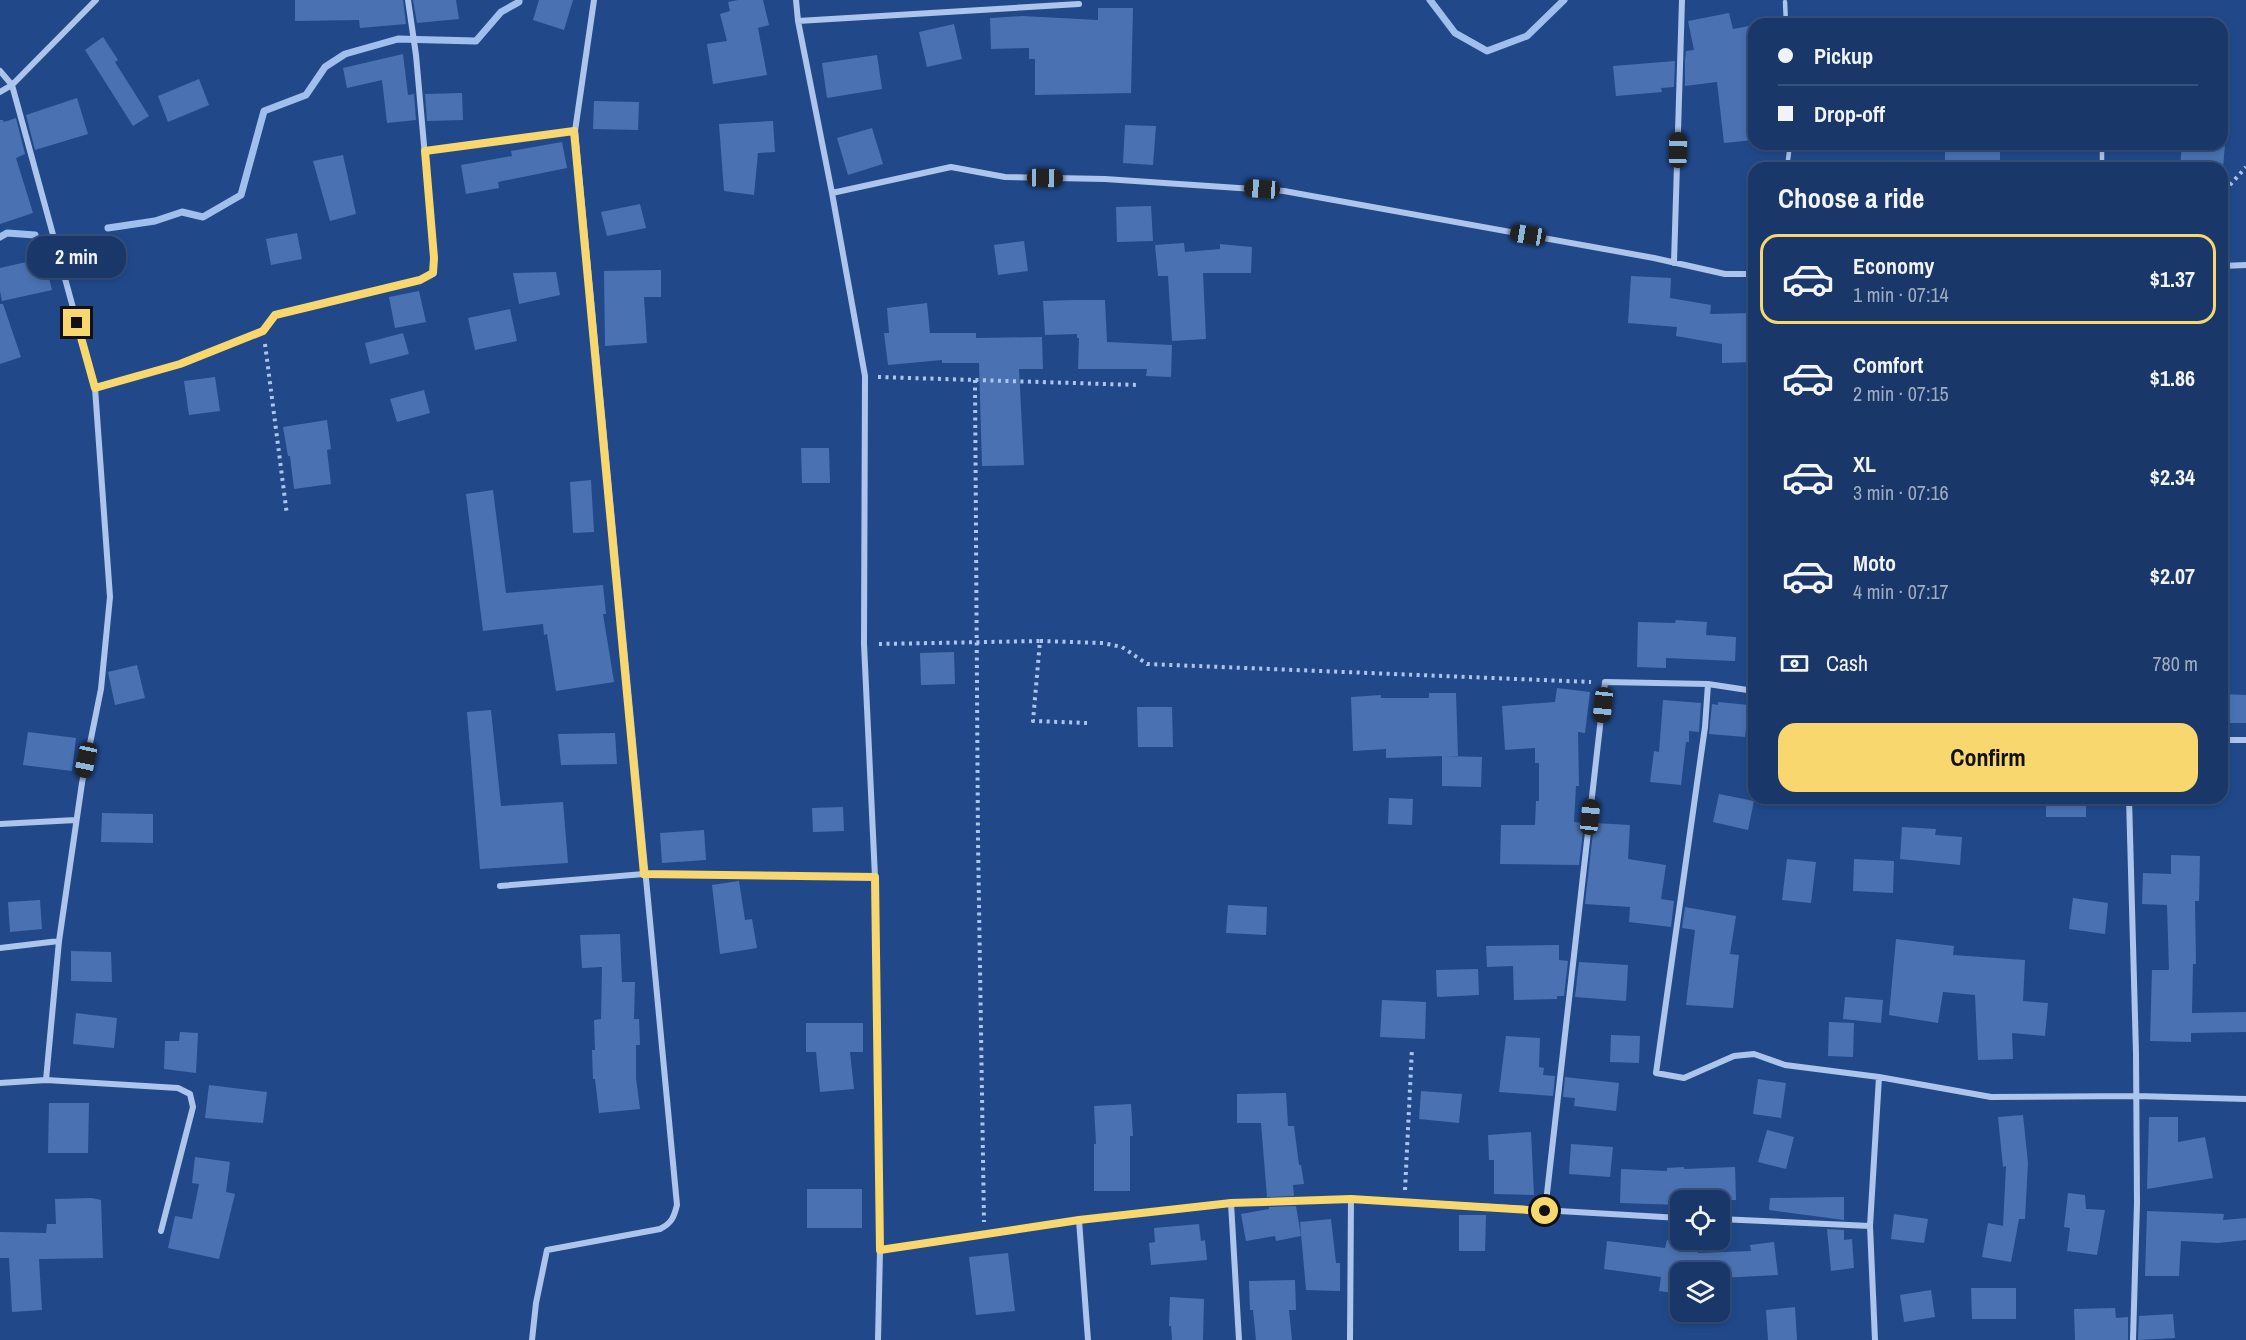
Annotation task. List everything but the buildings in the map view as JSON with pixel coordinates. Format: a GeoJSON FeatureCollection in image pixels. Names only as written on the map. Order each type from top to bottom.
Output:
{"type":"FeatureCollection","features":[{"type":"Feature","properties":{"kind":"street"},"geometry":{"type":"LineString","coordinates":[[0,92],[12,85],[96,0]]}},
{"type":"Feature","properties":{"kind":"street"},"geometry":{"type":"LineString","coordinates":[[95,388],[180,364],[263,331],[275,315],[420,280],[433,273],[434,258],[425,151],[408,0]]}},
{"type":"Feature","properties":{"kind":"street"},"geometry":{"type":"LineString","coordinates":[[532,1340],[536,1303],[547,1250],[660,1229],[668,1225],[676,1211],[574,131],[594,0]]}},
{"type":"Feature","properties":{"kind":"street"},"geometry":{"type":"LineString","coordinates":[[796,0],[798,21],[865,376],[864,645],[875,877],[880,1250],[878,1340]]}},
{"type":"Feature","properties":{"kind":"street"},"geometry":{"type":"LineString","coordinates":[[979,0],[981,10]]}},
{"type":"Feature","properties":{"kind":"street"},"geometry":{"type":"LineString","coordinates":[[1674,263],[1682,0]]}},
{"type":"Feature","properties":{"kind":"street"},"geometry":{"type":"LineString","coordinates":[[798,21],[1079,4]]}},
{"type":"Feature","properties":{"kind":"street"},"geometry":{"type":"LineString","coordinates":[[0,71],[12,85],[95,388],[110,597],[101,689],[82,783],[59,941],[46,1080]]}},
{"type":"Feature","properties":{"kind":"street"},"geometry":{"type":"LineString","coordinates":[[425,151],[574,131]]}},
{"type":"Feature","properties":{"kind":"street"},"geometry":{"type":"LineString","coordinates":[[832,193],[951,167],[1005,177],[1105,178],[1284,190],[1725,274],[1748,274]]}},
{"type":"Feature","properties":{"kind":"street"},"geometry":{"type":"LineString","coordinates":[[2228,266],[2246,265]]}},
{"type":"Feature","properties":{"kind":"street"},"geometry":{"type":"LineString","coordinates":[[1545,1211],[1605,682],[1708,684],[1748,690]]}},
{"type":"Feature","properties":{"kind":"street"},"geometry":{"type":"LineString","coordinates":[[1708,684],[1705,727],[1656,1073],[1684,1078],[1734,1056],[1754,1054],[1785,1065],[1879,1077],[1991,1097],[2136,1096],[2246,1099]]}},
{"type":"Feature","properties":{"kind":"street"},"geometry":{"type":"LineString","coordinates":[[2228,740],[2246,740]]}},
{"type":"Feature","properties":{"kind":"street"},"geometry":{"type":"LineString","coordinates":[[2130,804],[2137,1203],[2133,1340]]}},
{"type":"Feature","properties":{"kind":"street"},"geometry":{"type":"LineString","coordinates":[[0,824],[76,820]]}},
{"type":"Feature","properties":{"kind":"street"},"geometry":{"type":"LineString","coordinates":[[501,886],[644,874],[875,877]]}},
{"type":"Feature","properties":{"kind":"street"},"geometry":{"type":"LineString","coordinates":[[0,948],[59,941]]}},
{"type":"Feature","properties":{"kind":"street"},"geometry":{"type":"LineString","coordinates":[[1875,1340],[1870,1226],[1879,1077]]}},
{"type":"Feature","properties":{"kind":"street"},"geometry":{"type":"LineString","coordinates":[[0,1083],[46,1080],[178,1088],[190,1094],[194,1107],[161,1231]]}},
{"type":"Feature","properties":{"kind":"street"},"geometry":{"type":"LineString","coordinates":[[880,1250],[1079,1220],[1231,1203],[1351,1199],[1670,1217]]}},
{"type":"Feature","properties":{"kind":"street"},"geometry":{"type":"LineString","coordinates":[[1350,1340],[1351,1199]]}},
{"type":"Feature","properties":{"kind":"street"},"geometry":{"type":"LineString","coordinates":[[1231,1203],[1239,1340]]}},
{"type":"Feature","properties":{"kind":"street"},"geometry":{"type":"LineString","coordinates":[[1079,1220],[1088,1340]]}},
{"type":"Feature","properties":{"kind":"street"},"geometry":{"type":"LineString","coordinates":[[1730,1220],[1870,1226]]}},
{"type":"Feature","properties":{"kind":"lane"},"geometry":{"type":"LineString","coordinates":[[1785,2],[1786,18]]}},
{"type":"Feature","properties":{"kind":"path"},"geometry":{"type":"LineString","coordinates":[[2230,185],[2246,167]]}},
{"type":"Feature","properties":{"kind":"path"},"geometry":{"type":"LineString","coordinates":[[263,331],[286,515]]}},
{"type":"Feature","properties":{"kind":"path"},"geometry":{"type":"LineString","coordinates":[[865,376],[1138,385]]}},
{"type":"Feature","properties":{"kind":"path"},"geometry":{"type":"LineString","coordinates":[[975,380],[984,1234]]}},
{"type":"Feature","properties":{"kind":"path"},"geometry":{"type":"LineString","coordinates":[[864,645],[1040,641],[1103,643],[1122,647],[1147,664],[1605,682]]}},
{"type":"Feature","properties":{"kind":"path"},"geometry":{"type":"LineString","coordinates":[[1040,641],[1033,721],[1088,723]]}},
{"type":"Feature","properties":{"kind":"path"},"geometry":{"type":"LineString","coordinates":[[1405,1203],[1412,1048]]}},
{"type":"Feature","properties":{"kind":"waterway"},"geometry":{"type":"LineString","coordinates":[[108,228],[155,221],[182,212],[203,217],[241,195],[264,111],[306,95],[325,67],[345,54],[398,39],[476,41],[501,12],[519,0]]}},
{"type":"Feature","properties":{"kind":"waterway"},"geometry":{"type":"LineString","coordinates":[[1430,0],[1455,33],[1487,51],[1527,36],[1564,0]]}},
{"type":"Feature","properties":{"kind":"waterway"},"geometry":{"type":"LineString","coordinates":[[0,237],[7,233],[35,235]]}},
{"type":"Feature","properties":{"kind":"route"},"geometry":{"type":"LineString","coordinates":[[77,323],[95,388],[180,364],[263,331],[275,315],[420,280],[433,273],[434,258],[425,151],[574,131],[644,874],[875,877],[880,1250],[1079,1220],[1231,1203],[1351,1199],[1545,1211]]}}]}
